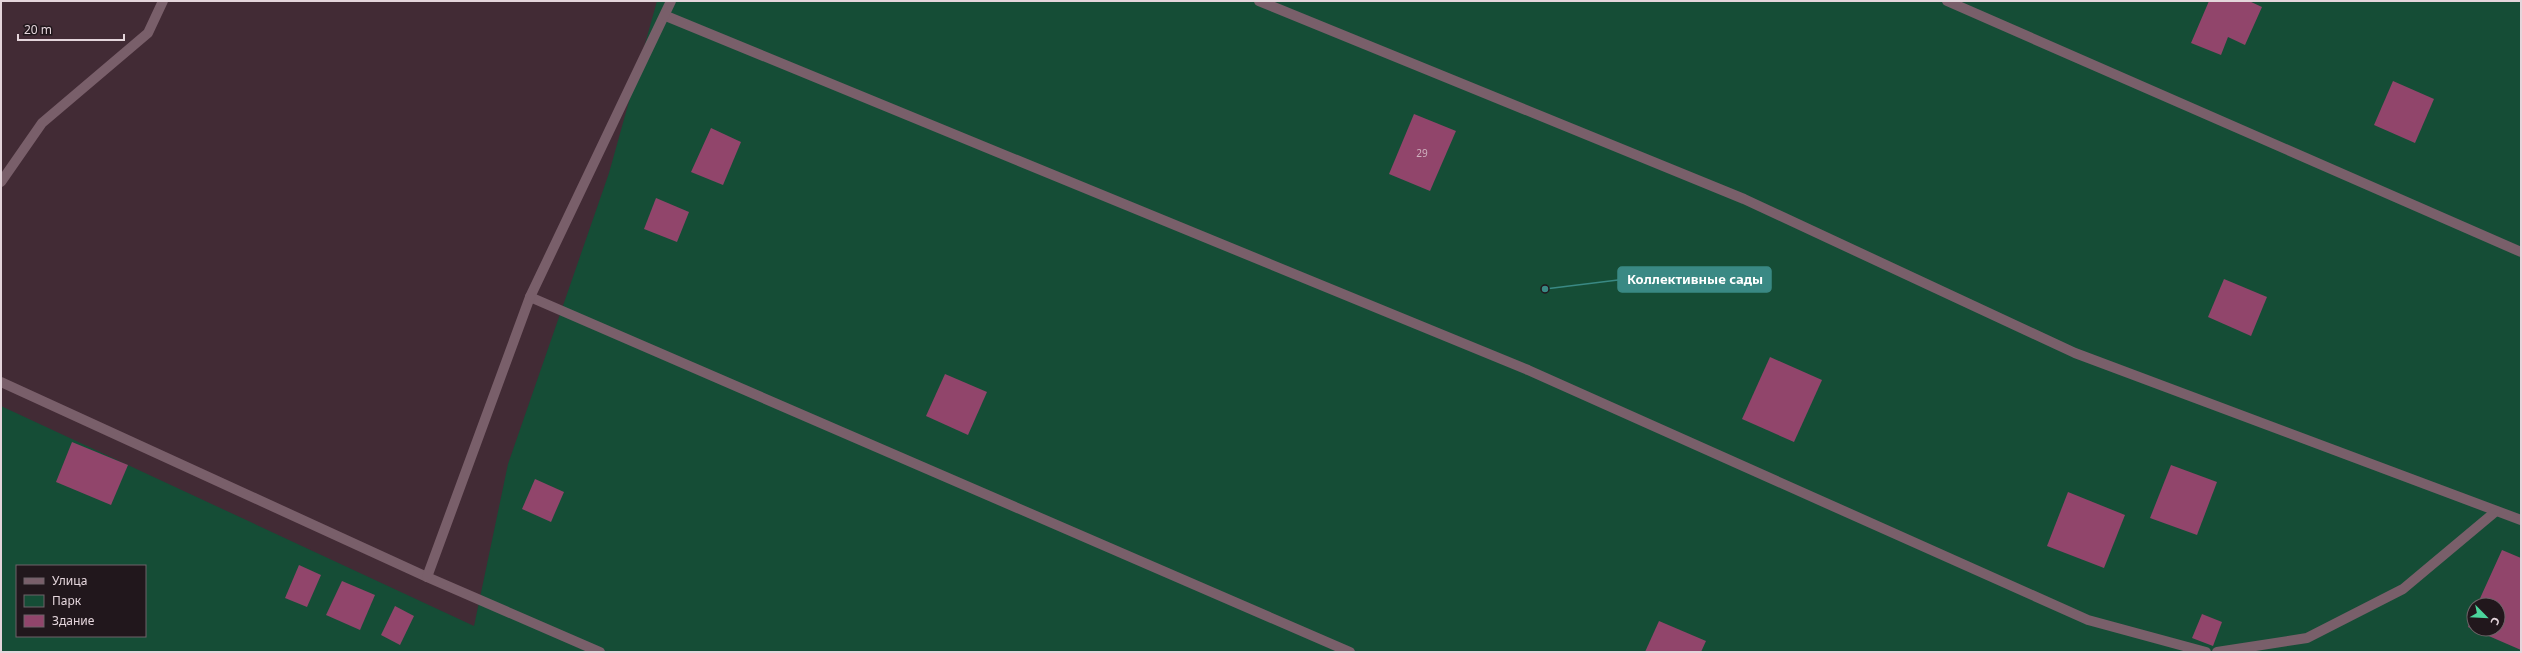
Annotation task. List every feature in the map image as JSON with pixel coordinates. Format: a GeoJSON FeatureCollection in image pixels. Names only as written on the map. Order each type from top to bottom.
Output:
{"type":"FeatureCollection","features":[{"type":"Feature","properties":{"kind":"street"},"geometry":{"type":"LineString","coordinates":[[1,182],[42,123],[148,33],[163,1]]}},
{"type":"Feature","properties":{"kind":"street"},"geometry":{"type":"LineString","coordinates":[[428,576],[530,297],[666,16],[671,1]]}},
{"type":"Feature","properties":{"kind":"street"},"geometry":{"type":"LineString","coordinates":[[1259,1],[1744,199],[2075,353],[2496,512],[2521,520]]}},
{"type":"Feature","properties":{"kind":"street"},"geometry":{"type":"LineString","coordinates":[[1947,1],[2521,252]]}},
{"type":"Feature","properties":{"kind":"street"},"geometry":{"type":"LineString","coordinates":[[666,16],[1528,370],[2088,620],[2206,652]]}},
{"type":"Feature","properties":{"kind":"street"},"geometry":{"type":"LineString","coordinates":[[530,297],[1350,652]]}},
{"type":"Feature","properties":{"kind":"street"},"geometry":{"type":"LineString","coordinates":[[1,382],[428,576],[600,652]]}},
{"type":"Feature","properties":{"kind":"street"},"geometry":{"type":"LineString","coordinates":[[2217,652],[2307,638],[2403,589],[2496,512]]}},
{"type":"Feature","properties":{"kind":"green space"},"geometry":{"type":"Polygon","coordinates":[[[657,1],[2521,1],[2521,652],[1,652],[1,406],[474,626],[508,464],[609,173],[657,1]]]}},
{"type":"Feature","properties":{"kind":"building"},"geometry":{"type":"Polygon","coordinates":[[[2209,1],[2249,1],[2262,7],[2245,45],[2228,37],[2221,55],[2191,43],[2209,1]]]}},
{"type":"Feature","properties":{"kind":"building"},"geometry":{"type":"Polygon","coordinates":[[[2393,81],[2434,99],[2415,143],[2374,125],[2393,81]]]}},
{"type":"Feature","properties":{"kind":"building"},"geometry":{"type":"Polygon","coordinates":[[[1414,114],[1456,131],[1430,191],[1389,174],[1414,114]]]}},
{"type":"Feature","properties":{"kind":"building"},"geometry":{"type":"Polygon","coordinates":[[[711,128],[741,142],[723,185],[691,172],[711,128]]]}},
{"type":"Feature","properties":{"kind":"building"},"geometry":{"type":"Polygon","coordinates":[[[656,198],[689,212],[677,242],[644,229],[656,198]]]}},
{"type":"Feature","properties":{"kind":"building"},"geometry":{"type":"Polygon","coordinates":[[[2224,279],[2267,297],[2251,336],[2208,317],[2224,279]]]}},
{"type":"Feature","properties":{"kind":"building"},"geometry":{"type":"Polygon","coordinates":[[[1770,357],[1822,380],[1794,442],[1742,419],[1770,357]]]}},
{"type":"Feature","properties":{"kind":"building"},"geometry":{"type":"Polygon","coordinates":[[[945,374],[987,392],[968,435],[926,416],[945,374]]]}},
{"type":"Feature","properties":{"kind":"building"},"geometry":{"type":"Polygon","coordinates":[[[72,442],[128,465],[111,505],[56,482],[72,442]]]}},
{"type":"Feature","properties":{"kind":"building"},"geometry":{"type":"Polygon","coordinates":[[[2171,465],[2217,482],[2197,535],[2150,518],[2171,465]]]}},
{"type":"Feature","properties":{"kind":"building"},"geometry":{"type":"Polygon","coordinates":[[[535,479],[564,492],[551,522],[522,509],[535,479]]]}},
{"type":"Feature","properties":{"kind":"building"},"geometry":{"type":"Polygon","coordinates":[[[2068,492],[2125,515],[2104,568],[2047,546],[2068,492]]]}},
{"type":"Feature","properties":{"kind":"building"},"geometry":{"type":"Polygon","coordinates":[[[2502,550],[2521,558],[2521,650],[2491,637],[2506,637],[2506,597],[2481,597],[2502,550]]]}},
{"type":"Feature","properties":{"kind":"building"},"geometry":{"type":"Polygon","coordinates":[[[299,565],[321,575],[307,607],[285,598],[299,565]]]}},
{"type":"Feature","properties":{"kind":"building"},"geometry":{"type":"Polygon","coordinates":[[[342,581],[375,595],[360,630],[326,615],[342,581]]]}},
{"type":"Feature","properties":{"kind":"building"},"geometry":{"type":"Polygon","coordinates":[[[395,606],[414,616],[400,645],[381,635],[395,606]]]}},
{"type":"Feature","properties":{"kind":"building"},"geometry":{"type":"Polygon","coordinates":[[[2202,614],[2222,622],[2213,646],[2192,638],[2202,614]]]}},
{"type":"Feature","properties":{"kind":"building"},"geometry":{"type":"Polygon","coordinates":[[[1659,621],[1706,641],[1701,652],[1645,652],[1659,621]]]}},
{"type":"Feature","properties":{"kind":"place","name":"Коллективные сады"},"geometry":{"type":"Point","coordinates":[1545,289]}}]}
